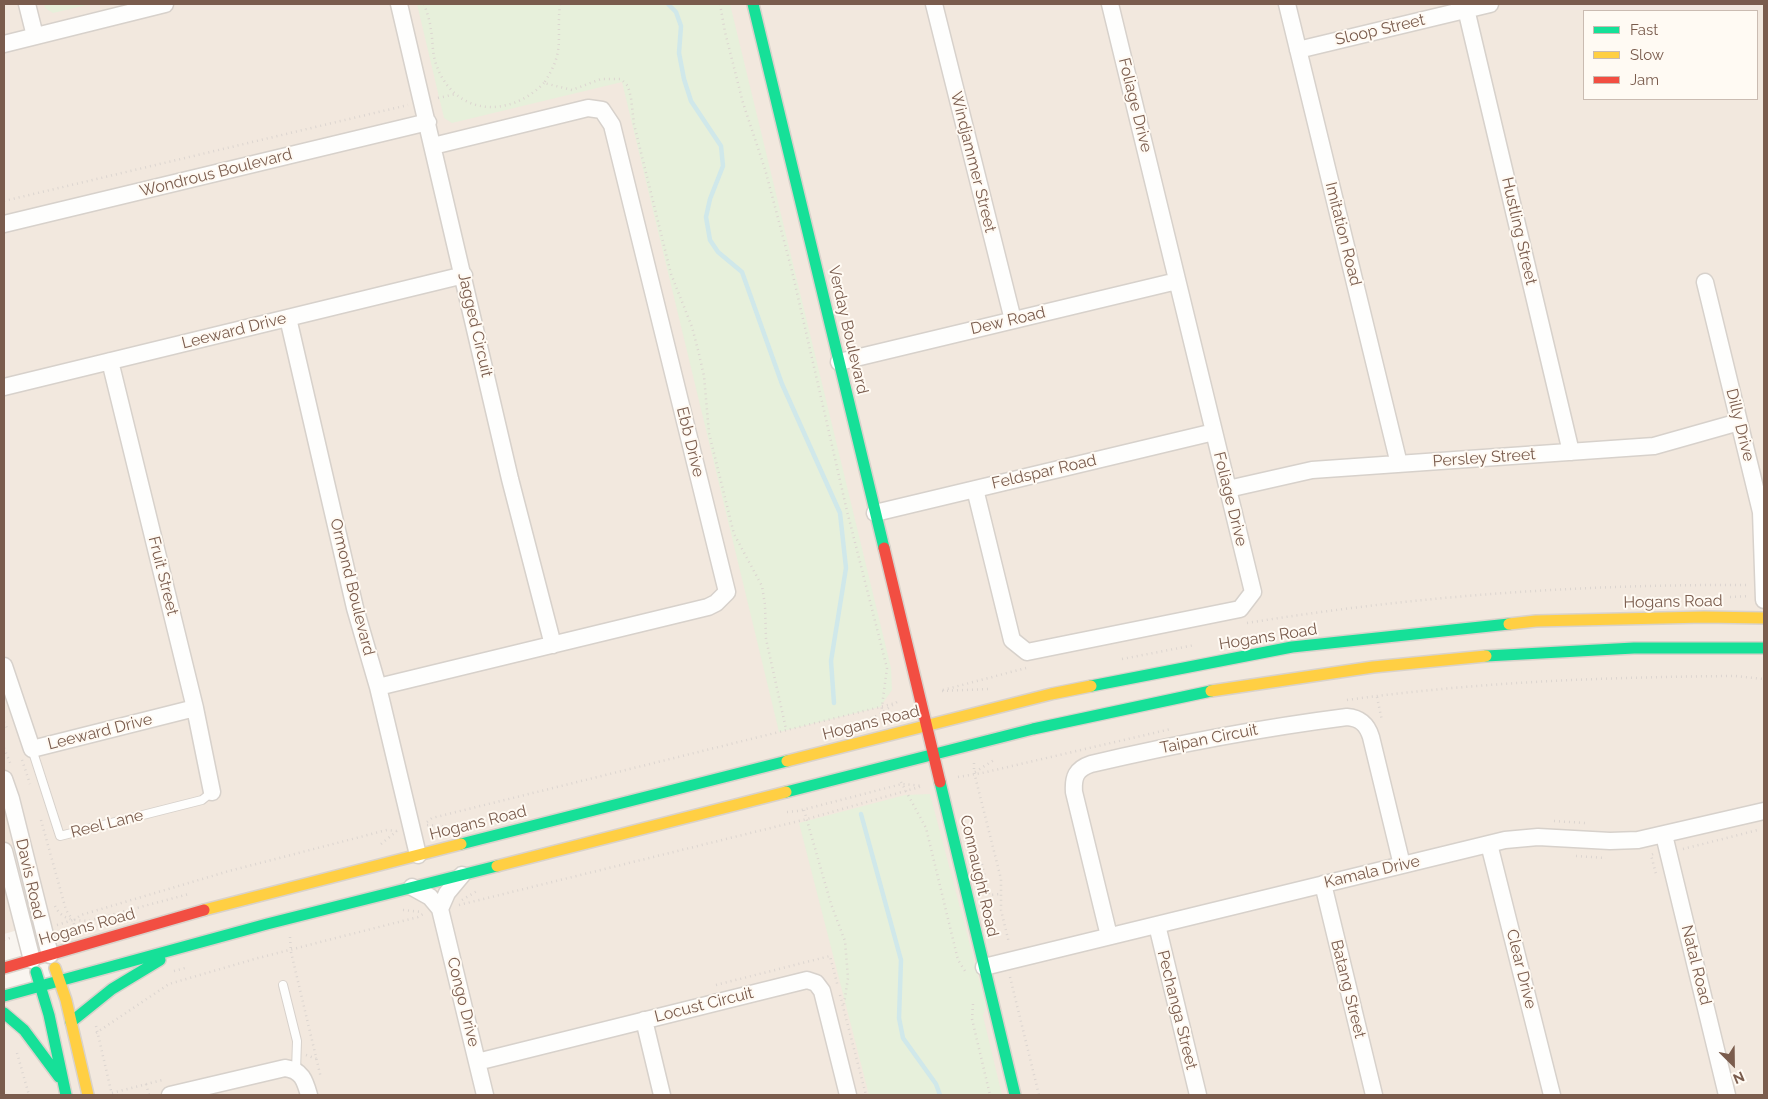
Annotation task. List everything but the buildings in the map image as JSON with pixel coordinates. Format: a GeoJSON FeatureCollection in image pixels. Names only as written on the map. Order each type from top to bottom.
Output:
{"type":"FeatureCollection","features":[{"type":"Feature","properties":{"kind":"street"},"geometry":{"type":"LineString","coordinates":[[27,4],[35,36]]}},
{"type":"Feature","properties":{"kind":"street"},"geometry":{"type":"LineString","coordinates":[[4,44],[165,4]]}},
{"type":"Feature","properties":{"kind":"street","name":"Jagged Circuit"},"geometry":{"type":"LineString","coordinates":[[399,4],[464,275],[510,479],[553,645]]}},
{"type":"Feature","properties":{"kind":"street","name":"Verday Boulevard"},"geometry":{"type":"LineString","coordinates":[[753,4],[912,664]]}},
{"type":"Feature","properties":{"kind":"street","name":"Windjammer Street"},"geometry":{"type":"LineString","coordinates":[[934,4],[1013,320]]}},
{"type":"Feature","properties":{"kind":"street","name":"Foliage Drive"},"geometry":{"type":"LineString","coordinates":[[974,489],[1012,640],[1027,652],[1240,609],[1252,592],[1110,4]]}},
{"type":"Feature","properties":{"kind":"street","name":"Imitation Road"},"geometry":{"type":"LineString","coordinates":[[1288,4],[1399,464]]}},
{"type":"Feature","properties":{"kind":"street","name":"Sloop Street"},"geometry":{"type":"LineString","coordinates":[[1298,50],[1490,4]]}},
{"type":"Feature","properties":{"kind":"street","name":"Hustling Street"},"geometry":{"type":"LineString","coordinates":[[1466,10],[1571,452]]}},
{"type":"Feature","properties":{"kind":"street","name":"Ebb Drive"},"geometry":{"type":"LineString","coordinates":[[378,687],[708,607],[716,603],[727,592],[612,125],[602,110],[588,108],[433,146]]}},
{"type":"Feature","properties":{"kind":"street","name":"Wondrous Boulevard"},"geometry":{"type":"LineString","coordinates":[[4,224],[428,122]]}},
{"type":"Feature","properties":{"kind":"street","name":"Leeward Drive"},"geometry":{"type":"LineString","coordinates":[[4,387],[464,275]]}},
{"type":"Feature","properties":{"kind":"street","name":"Dew Road"},"geometry":{"type":"LineString","coordinates":[[839,362],[1177,281]]}},
{"type":"Feature","properties":{"kind":"street","name":"Dilly Drive"},"geometry":{"type":"LineString","coordinates":[[1705,282],[1761,512],[1764,600]]}},
{"type":"Feature","properties":{"kind":"street","name":"Ormond Boulevard"},"geometry":{"type":"LineString","coordinates":[[288,318],[355,608],[378,687],[418,855]]}},
{"type":"Feature","properties":{"kind":"street","name":"Fruit Street"},"geometry":{"type":"LineString","coordinates":[[110,361],[195,708],[212,792]]}},
{"type":"Feature","properties":{"kind":"street","name":"Persley Street"},"geometry":{"type":"LineString","coordinates":[[1228,489],[1312,470],[1654,446],[1740,422]]}},
{"type":"Feature","properties":{"kind":"street","name":"Feldspar Road"},"geometry":{"type":"LineString","coordinates":[[875,513],[1214,432]]}},
{"type":"Feature","properties":{"kind":"street","name":"Hogans Road"},"geometry":{"type":"LineString","coordinates":[[4,968],[240,900],[1051,694],[1292,647],[1536,621],[1704,617],[1764,618]]}},
{"type":"Feature","properties":{"kind":"street"},"geometry":{"type":"LineString","coordinates":[[4,996],[129,961],[174,952],[267,924],[934,754],[1110,711],[1206,692],[1402,664],[1563,651],[1704,647],[1764,648]]}},
{"type":"Feature","properties":{"kind":"street","name":"Connaught Road"},"geometry":{"type":"LineString","coordinates":[[912,664],[1016,1095]]}},
{"type":"Feature","properties":{"kind":"street","name":"Leeward Drive"},"geometry":{"type":"LineString","coordinates":[[4,666],[25,751],[195,708]]}},
{"type":"Feature","properties":{"kind":"street","name":"Taipan Circuit"},"geometry":{"type":"LineString","coordinates":[[1109,936],[1074,792],[1073,782],[1076,773],[1084,766],[1091,764],[1175,745],[1274,727],[1347,717],[1357,719],[1366,725],[1371,737],[1402,865]]}},
{"type":"Feature","properties":{"kind":"street","name":"Davis Road"},"geometry":{"type":"LineString","coordinates":[[4,779],[11,799],[50,955],[71,1022],[88,1095]]}},
{"type":"Feature","properties":{"kind":"street","name":"Kamala Drive"},"geometry":{"type":"LineString","coordinates":[[984,967],[1489,844],[1538,837],[1610,841],[1672,834],[1764,811]]}},
{"type":"Feature","properties":{"kind":"street","name":"Natal Road"},"geometry":{"type":"LineString","coordinates":[[1672,834],[1727,1095]]}},
{"type":"Feature","properties":{"kind":"street","name":"Clear Drive"},"geometry":{"type":"LineString","coordinates":[[1489,844],[1552,1095]]}},
{"type":"Feature","properties":{"kind":"street","name":"Davis Road"},"geometry":{"type":"LineString","coordinates":[[4,851],[32,960],[41,985],[65,1090]]}},
{"type":"Feature","properties":{"kind":"street"},"geometry":{"type":"LineString","coordinates":[[412,887],[430,897],[441,909],[447,893],[462,875]]}},
{"type":"Feature","properties":{"kind":"street","name":"Batang Street"},"geometry":{"type":"LineString","coordinates":[[1322,884],[1374,1095]]}},
{"type":"Feature","properties":{"kind":"street","name":"Congo Drive"},"geometry":{"type":"LineString","coordinates":[[441,909],[485,1095]]}},
{"type":"Feature","properties":{"kind":"street","name":"Pechanga Street"},"geometry":{"type":"LineString","coordinates":[[1157,924],[1198,1095]]}},
{"type":"Feature","properties":{"kind":"street"},"geometry":{"type":"LineString","coordinates":[[71,1022],[112,989],[174,952]]}},
{"type":"Feature","properties":{"kind":"street","name":"Locust Circuit"},"geometry":{"type":"LineString","coordinates":[[477,1062],[798,981],[811,981],[820,987],[824,996],[848,1095]]}},
{"type":"Feature","properties":{"kind":"street"},"geometry":{"type":"LineString","coordinates":[[4,1013],[24,1030],[65,1090]]}},
{"type":"Feature","properties":{"kind":"street"},"geometry":{"type":"LineString","coordinates":[[644,1020],[662,1095]]}},
{"type":"Feature","properties":{"kind":"street"},"geometry":{"type":"LineString","coordinates":[[170,1095],[279,1069],[296,1071],[304,1078],[309,1095]]}},
{"type":"Feature","properties":{"kind":"lane","name":"Reel Lane"},"geometry":{"type":"LineString","coordinates":[[25,751],[60,836],[202,800],[212,792]]}},
{"type":"Feature","properties":{"kind":"lane"},"geometry":{"type":"LineString","coordinates":[[283,985],[297,1041],[296,1071]]}},
{"type":"Feature","properties":{"kind":"path"},"geometry":{"type":"LineString","coordinates":[[424,4],[431,29],[435,62],[440,75],[456,94],[466,102],[478,105],[505,106],[519,102],[536,91],[544,83]]}},
{"type":"Feature","properties":{"kind":"path"},"geometry":{"type":"LineString","coordinates":[[720,4],[743,104],[765,169],[792,271],[847,511],[887,668],[881,714],[887,736]]}},
{"type":"Feature","properties":{"kind":"path"},"geometry":{"type":"LineString","coordinates":[[4,201],[456,94]]}},
{"type":"Feature","properties":{"kind":"path"},"geometry":{"type":"LineString","coordinates":[[1241,624],[1331,610],[1500,593],[1631,586],[1754,585]]}},
{"type":"Feature","properties":{"kind":"path"},"geometry":{"type":"LineString","coordinates":[[942,691],[945,688],[1034,666]]}},
{"type":"Feature","properties":{"kind":"path"},"geometry":{"type":"LineString","coordinates":[[422,825],[432,818],[882,704],[897,702]]}},
{"type":"Feature","properties":{"kind":"path"},"geometry":{"type":"LineString","coordinates":[[4,722],[11,737]]}},
{"type":"Feature","properties":{"kind":"path"},"geometry":{"type":"LineString","coordinates":[[970,745],[974,772],[1001,879],[1001,910],[1009,944]]}},
{"type":"Feature","properties":{"kind":"path"},"geometry":{"type":"LineString","coordinates":[[25,751],[31,787]]}},
{"type":"Feature","properties":{"kind":"path"},"geometry":{"type":"LineString","coordinates":[[974,772],[999,758]]}},
{"type":"Feature","properties":{"kind":"path"},"geometry":{"type":"LineString","coordinates":[[895,764],[906,792],[926,828],[958,960],[968,974]]}},
{"type":"Feature","properties":{"kind":"path"},"geometry":{"type":"LineString","coordinates":[[395,910],[441,909],[465,905],[807,819],[924,786]]}},
{"type":"Feature","properties":{"kind":"path"},"geometry":{"type":"LineString","coordinates":[[804,810],[831,904],[845,940],[848,978],[844,1006],[866,1095]]}},
{"type":"Feature","properties":{"kind":"path"},"geometry":{"type":"LineString","coordinates":[[40,814],[66,910],[73,920],[81,915],[230,871],[387,830],[397,831]]}},
{"type":"Feature","properties":{"kind":"path"},"geometry":{"type":"LineString","coordinates":[[1672,834],[1686,858]]}},
{"type":"Feature","properties":{"kind":"path"},"geometry":{"type":"LineString","coordinates":[[982,864],[989,895],[1001,894]]}},
{"type":"Feature","properties":{"kind":"path"},"geometry":{"type":"LineString","coordinates":[[96,1033],[169,984],[292,949],[418,917],[441,909]]}},
{"type":"Feature","properties":{"kind":"path"},"geometry":{"type":"LineString","coordinates":[[281,938],[299,934]]}},
{"type":"Feature","properties":{"kind":"path"},"geometry":{"type":"LineString","coordinates":[[289,936],[291,952],[322,1082]]}},
{"type":"Feature","properties":{"kind":"path"},"geometry":{"type":"LineString","coordinates":[[167,974],[193,964]]}},
{"type":"Feature","properties":{"kind":"path"},"geometry":{"type":"LineString","coordinates":[[974,1001],[971,1010],[972,1019],[990,1095]]}},
{"type":"Feature","properties":{"kind":"path"},"geometry":{"type":"LineString","coordinates":[[98,1020],[96,1033],[112,1095]]}},
{"type":"Feature","properties":{"kind":"path"},"geometry":{"type":"LineString","coordinates":[[14,1046],[28,1095]]}},
{"type":"Feature","properties":{"kind":"path"},"geometry":{"type":"LineString","coordinates":[[146,1084],[149,1095]]}},
{"type":"Feature","properties":{"kind":"shaded area"},"geometry":{"type":"Polygon","coordinates":[[[4,4],[1764,4],[1764,1095],[4,1095],[4,990],[53,977],[39,924],[4,934],[4,4]]]}},
{"type":"Feature","properties":{"kind":"green space"},"geometry":{"type":"Polygon","coordinates":[[[44,4],[91,4],[53,13],[45,8],[44,4]]]}},
{"type":"Feature","properties":{"kind":"green space"},"geometry":{"type":"Polygon","coordinates":[[[417,4],[730,4],[891,668],[892,690],[880,707],[779,732],[622,82],[452,123],[444,118],[417,4]]]}},
{"type":"Feature","properties":{"kind":"green space"},"geometry":{"type":"Polygon","coordinates":[[[930,794],[986,1006],[983,1016],[1002,1095],[869,1095],[799,823],[905,795],[930,794]]]}},
{"type":"Feature","properties":{"kind":"waterway"},"geometry":{"type":"LineString","coordinates":[[668,4],[676,12],[681,26],[679,53],[691,101],[721,146],[723,166],[710,199],[706,217],[710,240],[718,252],[742,272],[782,384],[840,513],[846,568],[831,661],[834,703]]}},
{"type":"Feature","properties":{"kind":"waterway"},"geometry":{"type":"LineString","coordinates":[[861,814],[901,960],[899,1018],[903,1038],[936,1084],[940,1095]]}},
{"type":"Feature","properties":{"kind":"traffic: fast"},"geometry":{"type":"LineString","coordinates":[[753,4],[884,548]]}},
{"type":"Feature","properties":{"kind":"traffic: fast"},"geometry":{"type":"LineString","coordinates":[[1091,686],[1292,647],[1509,624]]}},
{"type":"Feature","properties":{"kind":"traffic: fast"},"geometry":{"type":"LineString","coordinates":[[1486,656],[1634,648],[1764,648]]}},
{"type":"Feature","properties":{"kind":"traffic: fast"},"geometry":{"type":"LineString","coordinates":[[786,792],[1033,729],[1211,691]]}},
{"type":"Feature","properties":{"kind":"traffic: fast"},"geometry":{"type":"LineString","coordinates":[[461,844],[787,761]]}},
{"type":"Feature","properties":{"kind":"traffic: fast"},"geometry":{"type":"LineString","coordinates":[[940,782],[1015,1095]]}},
{"type":"Feature","properties":{"kind":"traffic: fast"},"geometry":{"type":"LineString","coordinates":[[4,996],[267,924],[497,866]]}},
{"type":"Feature","properties":{"kind":"traffic: fast"},"geometry":{"type":"LineString","coordinates":[[71,1022],[112,989],[160,960]]}},
{"type":"Feature","properties":{"kind":"traffic: fast"},"geometry":{"type":"LineString","coordinates":[[36,972],[49,1015],[66,1095]]}},
{"type":"Feature","properties":{"kind":"traffic: fast"},"geometry":{"type":"LineString","coordinates":[[4,1013],[24,1030],[59,1077]]}},
{"type":"Feature","properties":{"kind":"traffic: slow"},"geometry":{"type":"LineString","coordinates":[[1509,624],[1536,621],[1704,617],[1764,618]]}},
{"type":"Feature","properties":{"kind":"traffic: slow"},"geometry":{"type":"LineString","coordinates":[[1211,691],[1373,667],[1486,656]]}},
{"type":"Feature","properties":{"kind":"traffic: slow"},"geometry":{"type":"LineString","coordinates":[[787,761],[1051,694],[1091,686]]}},
{"type":"Feature","properties":{"kind":"traffic: slow"},"geometry":{"type":"LineString","coordinates":[[497,866],[786,792]]}},
{"type":"Feature","properties":{"kind":"traffic: slow"},"geometry":{"type":"LineString","coordinates":[[204,910],[461,844]]}},
{"type":"Feature","properties":{"kind":"traffic: slow"},"geometry":{"type":"LineString","coordinates":[[55,968],[66,1000],[88,1095]]}},
{"type":"Feature","properties":{"kind":"traffic: jam"},"geometry":{"type":"LineString","coordinates":[[884,548],[940,782]]}},
{"type":"Feature","properties":{"kind":"traffic: jam"},"geometry":{"type":"LineString","coordinates":[[4,968],[204,910]]}}]}
